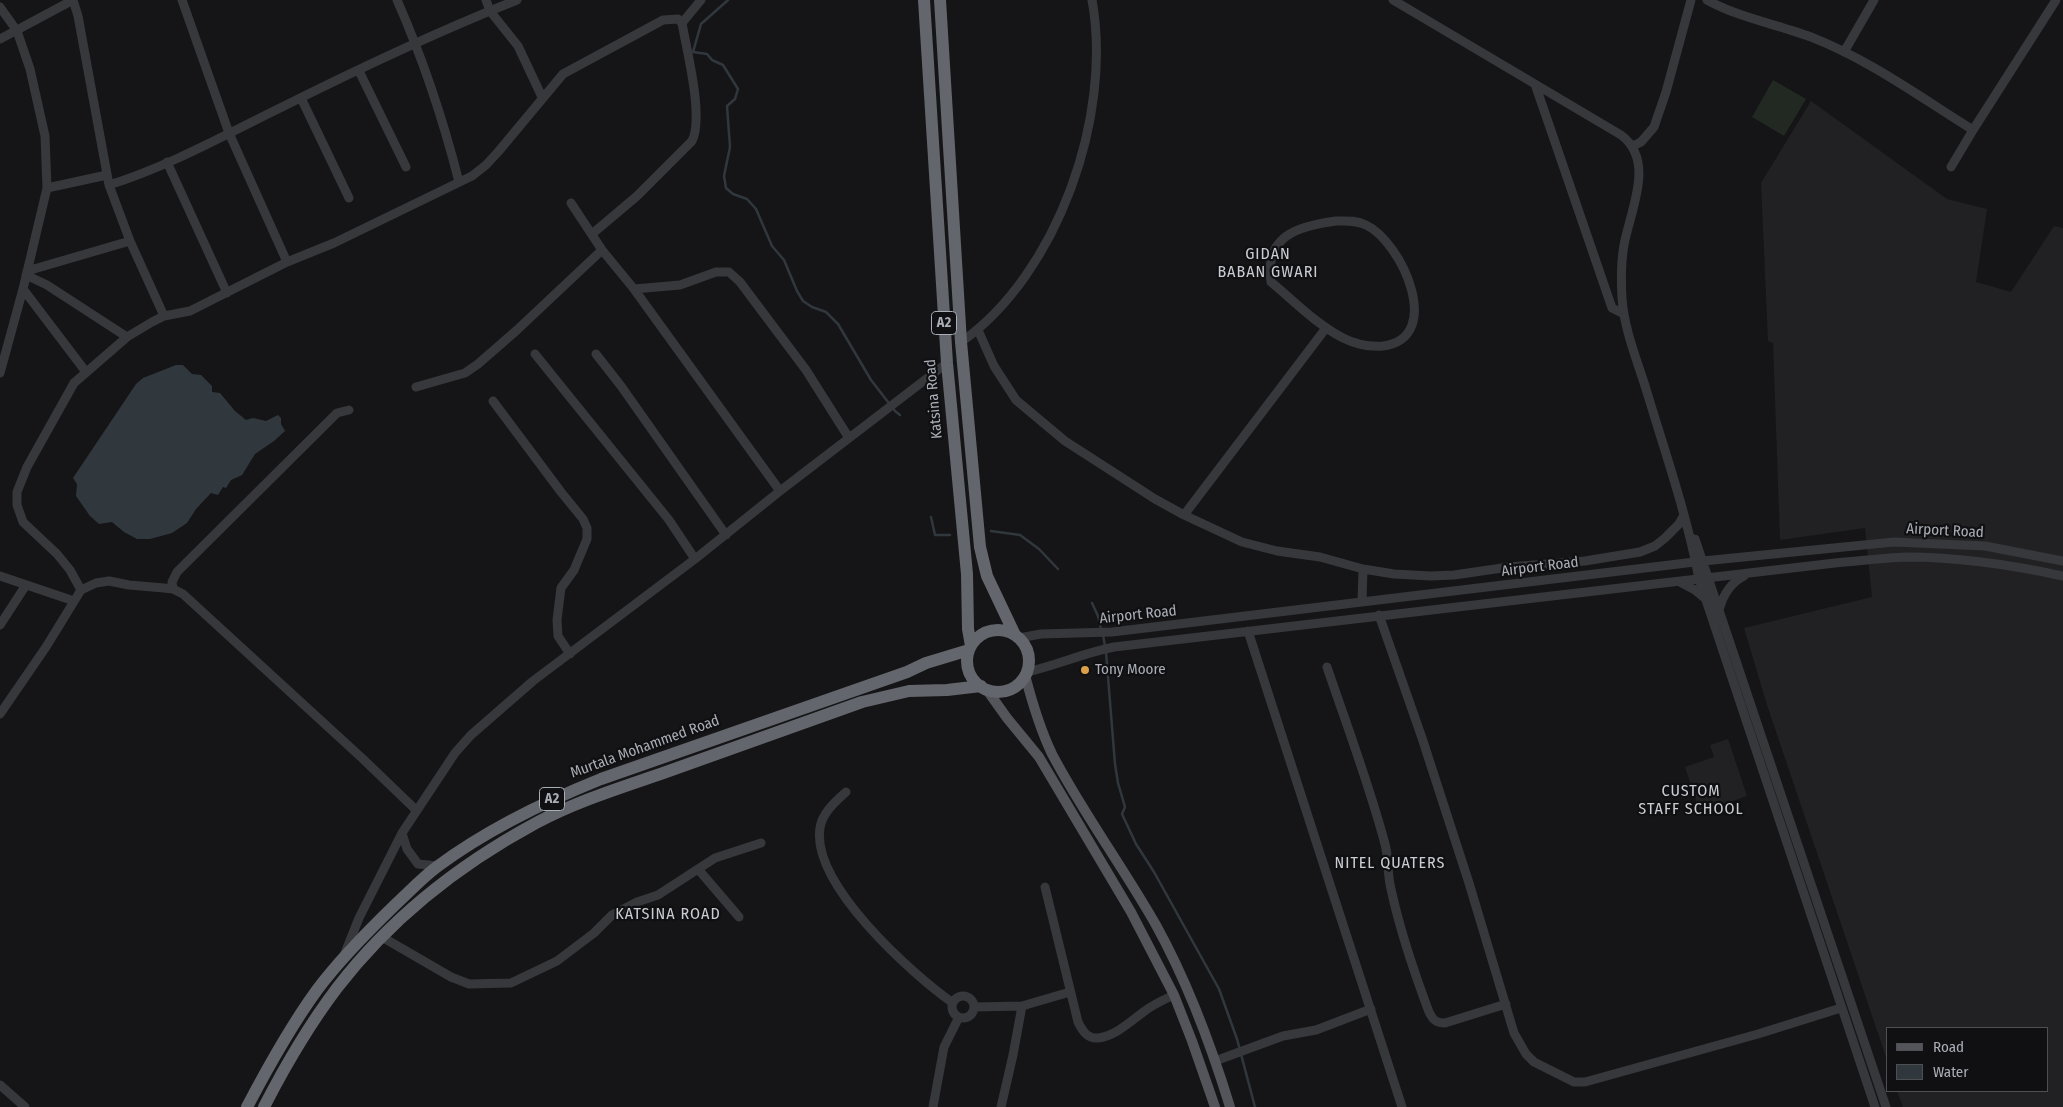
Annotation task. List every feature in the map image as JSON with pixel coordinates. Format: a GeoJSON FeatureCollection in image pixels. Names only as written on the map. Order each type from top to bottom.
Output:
{"type":"FeatureCollection","features":[{"type":"Feature","properties":{"kind":"highway","name":"Katsina Road"},"geometry":{"type":"LineString","coordinates":[[924,0],[947,363],[967,574],[970,648]]}},
{"type":"Feature","properties":{"kind":"highway","name":"A2"},"geometry":{"type":"LineString","coordinates":[[940,0],[961,342],[982,562],[986,576],[1017,636],[1027,651],[1026,674],[1017,685],[1008,690],[998,692],[984,688],[973,678],[968,668],[970,648],[980,636],[990,631],[1000,630],[1017,636]]}},
{"type":"Feature","properties":{"kind":"highway","name":"Murtala Mohammed Road"},"geometry":{"type":"LineString","coordinates":[[247,1107],[266,1071],[317,990],[341,961],[372,927],[438,866],[500,826],[559,796],[601,779],[970,648]]}},
{"type":"Feature","properties":{"kind":"highway","name":"Murtala Mohammed Road"},"geometry":{"type":"LineString","coordinates":[[264,1107],[285,1067],[318,1014],[343,981],[382,937],[424,899],[498,844],[538,822],[585,802],[862,702],[909,691],[984,688]]}},
{"type":"Feature","properties":{"kind":"main road"},"geometry":{"type":"LineString","coordinates":[[1026,674],[1038,720],[1052,753],[1156,926],[1191,998],[1230,1107]]}},
{"type":"Feature","properties":{"kind":"main road"},"geometry":{"type":"LineString","coordinates":[[984,688],[1038,757],[1131,912],[1174,995],[1215,1107]]}},
{"type":"Feature","properties":{"kind":"street"},"geometry":{"type":"LineString","coordinates":[[0,40],[73,0],[78,16],[109,185],[130,241],[164,316]]}},
{"type":"Feature","properties":{"kind":"street"},"geometry":{"type":"LineString","coordinates":[[182,0],[229,133],[286,262]]}},
{"type":"Feature","properties":{"kind":"street"},"geometry":{"type":"LineString","coordinates":[[397,0],[416,44],[445,127],[458,182]]}},
{"type":"Feature","properties":{"kind":"street"},"geometry":{"type":"LineString","coordinates":[[486,0],[490,10],[518,46],[542,97]]}},
{"type":"Feature","properties":{"kind":"street"},"geometry":{"type":"LineString","coordinates":[[109,185],[127,180],[167,162],[416,44],[490,10],[517,0]]}},
{"type":"Feature","properties":{"kind":"street"},"geometry":{"type":"LineString","coordinates":[[682,23],[701,0]]}},
{"type":"Feature","properties":{"kind":"street"},"geometry":{"type":"LineString","coordinates":[[961,342],[978,330],[1036,263],[1062,212],[1091,119],[1097,76],[1097,26],[1092,0]]}},
{"type":"Feature","properties":{"kind":"street"},"geometry":{"type":"LineString","coordinates":[[1393,0],[1621,135],[1633,146],[1637,156],[1639,173],[1624,246],[1622,280],[1624,314],[1684,517],[1692,530],[1700,562],[1709,579],[1886,1107]]}},
{"type":"Feature","properties":{"kind":"street"},"geometry":{"type":"LineString","coordinates":[[1633,146],[1641,142],[1654,127],[1666,92],[1691,0]]}},
{"type":"Feature","properties":{"kind":"street"},"geometry":{"type":"LineString","coordinates":[[1708,0],[1810,37],[1844,52],[1902,84],[1973,130]]}},
{"type":"Feature","properties":{"kind":"street"},"geometry":{"type":"LineString","coordinates":[[1844,52],[1874,0]]}},
{"type":"Feature","properties":{"kind":"street"},"geometry":{"type":"LineString","coordinates":[[1951,168],[2056,0]]}},
{"type":"Feature","properties":{"kind":"street"},"geometry":{"type":"LineString","coordinates":[[0,7],[17,31],[30,69],[45,136],[46,188],[27,273],[0,373]]}},
{"type":"Feature","properties":{"kind":"street"},"geometry":{"type":"LineString","coordinates":[[82,590],[70,570],[57,554],[23,522],[17,504],[18,492],[27,467],[74,383],[127,337],[164,316],[190,311],[286,262],[334,243],[472,176],[486,165],[563,74],[663,20],[678,19],[682,23],[694,95],[697,123],[696,134],[692,141],[636,196],[592,234]]}},
{"type":"Feature","properties":{"kind":"street"},"geometry":{"type":"LineString","coordinates":[[359,71],[406,167]]}},
{"type":"Feature","properties":{"kind":"street"},"geometry":{"type":"LineString","coordinates":[[1535,84],[1612,308],[1624,314]]}},
{"type":"Feature","properties":{"kind":"street"},"geometry":{"type":"LineString","coordinates":[[301,98],[349,198]]}},
{"type":"Feature","properties":{"kind":"street"},"geometry":{"type":"LineString","coordinates":[[167,162],[228,293]]}},
{"type":"Feature","properties":{"kind":"street"},"geometry":{"type":"LineString","coordinates":[[46,188],[107,175]]}},
{"type":"Feature","properties":{"kind":"street"},"geometry":{"type":"LineString","coordinates":[[571,203],[602,250],[634,289],[780,490]]}},
{"type":"Feature","properties":{"kind":"street"},"geometry":{"type":"LineString","coordinates":[[1336,221],[1352,221],[1366,225],[1384,238],[1398,256],[1409,283],[1414,319],[1409,334],[1396,344],[1371,347],[1344,339],[1326,328],[1271,282],[1269,273],[1274,254],[1284,236],[1302,228],[1336,221]]}},
{"type":"Feature","properties":{"kind":"street"},"geometry":{"type":"LineString","coordinates":[[27,273],[130,241]]}},
{"type":"Feature","properties":{"kind":"street"},"geometry":{"type":"LineString","coordinates":[[416,387],[465,373],[478,364],[602,250]]}},
{"type":"Feature","properties":{"kind":"street"},"geometry":{"type":"LineString","coordinates":[[634,289],[680,285],[716,272],[729,272],[740,282],[806,370],[849,438]]}},
{"type":"Feature","properties":{"kind":"street"},"geometry":{"type":"LineString","coordinates":[[27,273],[127,337]]}},
{"type":"Feature","properties":{"kind":"street"},"geometry":{"type":"LineString","coordinates":[[23,289],[86,372]]}},
{"type":"Feature","properties":{"kind":"street"},"geometry":{"type":"LineString","coordinates":[[1184,514],[1326,328]]}},
{"type":"Feature","properties":{"kind":"street"},"geometry":{"type":"LineString","coordinates":[[978,330],[994,366],[1016,400],[1065,441],[1155,499],[1242,542],[1363,569],[1405,575],[1454,575],[1640,552],[1655,546],[1684,517]]}},
{"type":"Feature","properties":{"kind":"street"},"geometry":{"type":"LineString","coordinates":[[535,354],[669,520],[694,559]]}},
{"type":"Feature","properties":{"kind":"street"},"geometry":{"type":"LineString","coordinates":[[596,354],[621,386],[726,535]]}},
{"type":"Feature","properties":{"kind":"street"},"geometry":{"type":"LineString","coordinates":[[341,961],[359,918],[402,833],[455,753],[471,735],[533,681],[726,535],[780,490],[947,363]]}},
{"type":"Feature","properties":{"kind":"street"},"geometry":{"type":"LineString","coordinates":[[493,401],[583,519],[587,528],[587,539],[574,570],[561,588],[557,620],[558,636],[570,654]]}},
{"type":"Feature","properties":{"kind":"street"},"geometry":{"type":"LineString","coordinates":[[173,589],[172,582],[176,572],[337,413],[349,410]]}},
{"type":"Feature","properties":{"kind":"street","name":"Airport Road"},"geometry":{"type":"LineString","coordinates":[[1017,636],[1112,632],[1700,562],[1894,542],[1985,546],[2063,561]]}},
{"type":"Feature","properties":{"kind":"street","name":"Airport Road"},"geometry":{"type":"LineString","coordinates":[[1026,674],[1092,651],[1114,647],[1835,563],[1907,557],[1993,563],[2063,576]]}},
{"type":"Feature","properties":{"kind":"street"},"geometry":{"type":"LineString","coordinates":[[1700,562],[1699,579],[1875,1107]]}},
{"type":"Feature","properties":{"kind":"street"},"geometry":{"type":"LineString","coordinates":[[1362,602],[1363,569]]}},
{"type":"Feature","properties":{"kind":"street"},"geometry":{"type":"LineString","coordinates":[[1719,610],[1731,585],[1748,574]]}},
{"type":"Feature","properties":{"kind":"street"},"geometry":{"type":"LineString","coordinates":[[0,576],[74,601]]}},
{"type":"Feature","properties":{"kind":"street"},"geometry":{"type":"LineString","coordinates":[[0,714],[82,590],[96,583],[109,581],[173,589],[189,600],[416,810]]}},
{"type":"Feature","properties":{"kind":"street"},"geometry":{"type":"LineString","coordinates":[[1678,581],[1695,590],[1707,600]]}},
{"type":"Feature","properties":{"kind":"street"},"geometry":{"type":"LineString","coordinates":[[0,626],[26,585]]}},
{"type":"Feature","properties":{"kind":"street"},"geometry":{"type":"LineString","coordinates":[[1379,615],[1422,738],[1514,1033],[1530,1058],[1578,1083],[1663,1062],[1841,1008]]}},
{"type":"Feature","properties":{"kind":"street"},"geometry":{"type":"LineString","coordinates":[[1248,631],[1402,1107]]}},
{"type":"Feature","properties":{"kind":"street"},"geometry":{"type":"LineString","coordinates":[[1326,667],[1384,842],[1388,856],[1390,886],[1398,920],[1429,1012],[1434,1020],[1439,1023],[1445,1023],[1506,1004]]}},
{"type":"Feature","properties":{"kind":"street"},"geometry":{"type":"LineString","coordinates":[[846,792],[829,808],[820,826],[819,837],[822,850],[831,872],[861,919],[898,959],[928,985],[953,1003],[954,1013],[959,1017],[969,1017],[973,1012],[974,1007],[970,999],[964,996],[958,998],[953,1003]]}},
{"type":"Feature","properties":{"kind":"street"},"geometry":{"type":"LineString","coordinates":[[402,833],[407,850],[418,864],[438,866]]}},
{"type":"Feature","properties":{"kind":"street"},"geometry":{"type":"LineString","coordinates":[[382,937],[451,977],[469,984],[512,983],[557,961],[594,933],[612,915],[658,895],[715,858],[761,843]]}},
{"type":"Feature","properties":{"kind":"street"},"geometry":{"type":"LineString","coordinates":[[698,869],[739,917]]}},
{"type":"Feature","properties":{"kind":"street"},"geometry":{"type":"LineString","coordinates":[[1044,887],[1070,992],[1082,1031],[1091,1037],[1098,1038],[1116,1031],[1151,1007],[1174,995]]}},
{"type":"Feature","properties":{"kind":"street"},"geometry":{"type":"LineString","coordinates":[[974,1007],[1022,1006],[1070,992]]}},
{"type":"Feature","properties":{"kind":"street"},"geometry":{"type":"LineString","coordinates":[[1001,1107],[1022,1006]]}},
{"type":"Feature","properties":{"kind":"street"},"geometry":{"type":"LineString","coordinates":[[1215,1061],[1283,1036],[1316,1030],[1371,1008]]}},
{"type":"Feature","properties":{"kind":"street"},"geometry":{"type":"LineString","coordinates":[[932,1107],[944,1047],[959,1017]]}},
{"type":"Feature","properties":{"kind":"street"},"geometry":{"type":"LineString","coordinates":[[0,1085],[24,1107]]}},
{"type":"Feature","properties":{"kind":"shaded area"},"geometry":{"type":"Polygon","coordinates":[[[1773,80],[1806,99],[1784,136],[1752,117],[1773,80]]]}},
{"type":"Feature","properties":{"kind":"shaded area"},"geometry":{"type":"Polygon","coordinates":[[[1811,101],[1947,199],[1987,209],[1976,282],[2011,292],[2054,226],[2063,228],[2063,1107],[1903,1107],[1897,1092],[2048,1092],[2048,1027],[1886,1027],[1886,1057],[1767,705],[1744,628],[1872,597],[1865,528],[1780,540],[1773,343],[1768,341],[1761,183],[1811,101]]]}},
{"type":"Feature","properties":{"kind":"shaded area"},"geometry":{"type":"Polygon","coordinates":[[[1728,739],[1747,796],[1700,812],[1685,767],[1714,757],[1710,745],[1728,739]]]}},
{"type":"Feature","properties":{"kind":"water"},"geometry":{"type":"Polygon","coordinates":[[[176,365],[183,365],[192,374],[201,375],[212,386],[212,392],[220,393],[235,411],[246,420],[253,418],[266,421],[278,415],[281,418],[281,424],[285,431],[255,454],[242,475],[231,480],[218,495],[211,493],[196,509],[187,523],[172,533],[150,539],[137,539],[124,532],[112,522],[99,524],[90,516],[76,496],[77,484],[73,478],[136,384],[143,378],[176,365]]]}},
{"type":"Feature","properties":{"kind":"waterway"},"geometry":{"type":"LineString","coordinates":[[728,0],[701,24],[693,52],[707,54],[712,60],[723,65],[738,89],[735,99],[727,106],[730,147],[724,176],[726,188],[733,194],[747,199],[756,209],[772,246],[784,260],[803,301],[812,307],[826,312],[838,324],[871,380],[900,415]]}},
{"type":"Feature","properties":{"kind":"waterway"},"geometry":{"type":"LineString","coordinates":[[931,517],[935,535],[950,535]]}},
{"type":"Feature","properties":{"kind":"waterway"},"geometry":{"type":"LineString","coordinates":[[991,531],[1020,535],[1039,549],[1058,569]]}},
{"type":"Feature","properties":{"kind":"waterway"},"geometry":{"type":"LineString","coordinates":[[1092,603],[1101,629]]}},
{"type":"Feature","properties":{"kind":"waterway"},"geometry":{"type":"LineString","coordinates":[[1103,635],[1105,646]]}},
{"type":"Feature","properties":{"kind":"waterway"},"geometry":{"type":"LineString","coordinates":[[1106,652],[1115,764],[1125,807],[1122,814],[1136,844],[1154,872],[1219,989],[1237,1039],[1255,1107]]}},
{"type":"Feature","properties":{"kind":"place","name":"Tony Moore"},"geometry":{"type":"Point","coordinates":[1085,670]}},
{"type":"Feature","properties":{"kind":"district","name":"GIDAN BABAN GWARI"},"geometry":{"type":"Point","coordinates":[1268,264]}},
{"type":"Feature","properties":{"kind":"district","name":"CUSTOM STAFF SCHOOL"},"geometry":{"type":"Point","coordinates":[1691,801]}},
{"type":"Feature","properties":{"kind":"district","name":"NITEL QUATERS"},"geometry":{"type":"Point","coordinates":[1390,864]}},
{"type":"Feature","properties":{"kind":"district","name":"KATSINA ROAD"},"geometry":{"type":"Point","coordinates":[668,915]}}]}
